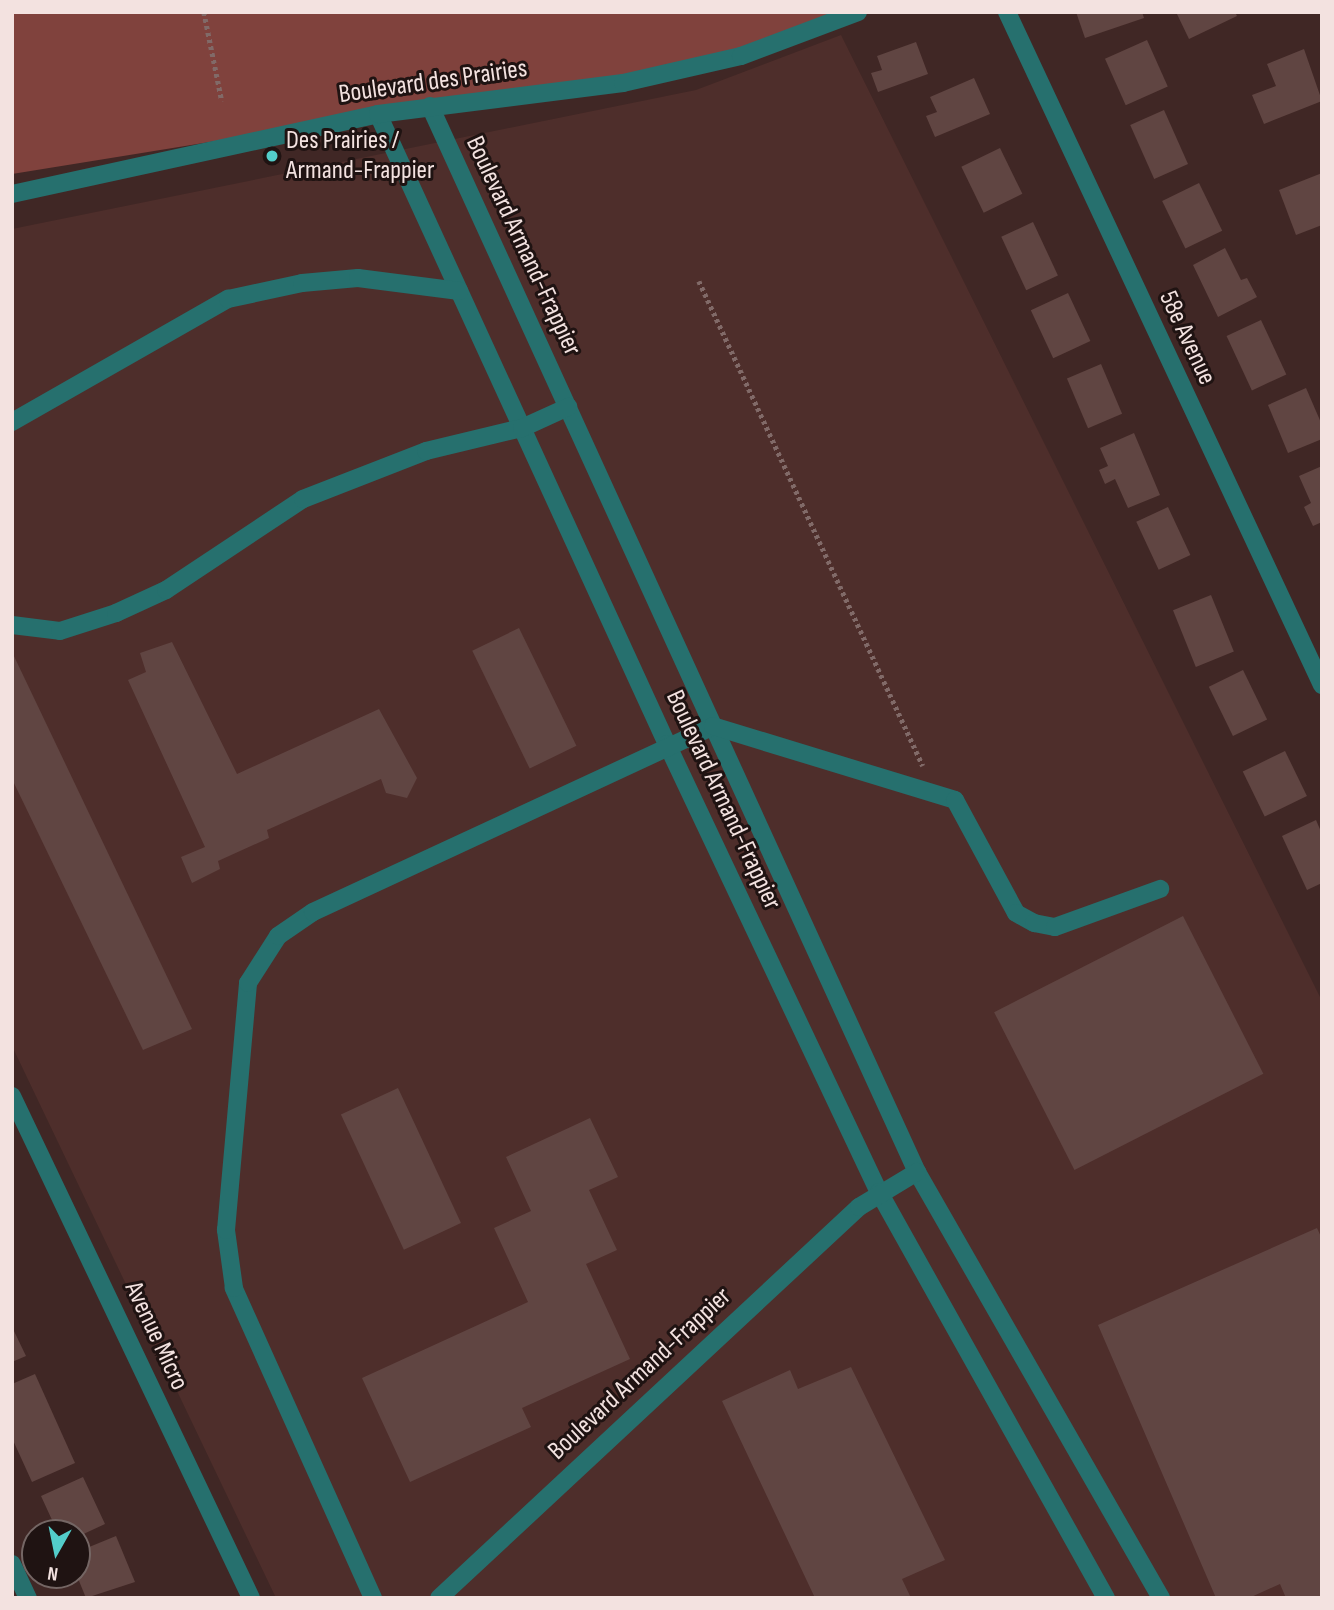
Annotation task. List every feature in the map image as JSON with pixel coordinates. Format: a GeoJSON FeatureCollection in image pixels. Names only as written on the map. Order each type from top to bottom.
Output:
{"type":"FeatureCollection","features":[{"type":"Feature","properties":{"kind":"street","name":"Boulevard des Prairies"},"geometry":{"type":"LineString","coordinates":[[12,194],[378,114],[636,80],[741,56],[858,12]]}},
{"type":"Feature","properties":{"kind":"street","name":"58e Avenue"},"geometry":{"type":"LineString","coordinates":[[1007,12],[1322,685]]}},
{"type":"Feature","properties":{"kind":"street","name":"Boulevard Armand-Frappier"},"geometry":{"type":"LineString","coordinates":[[430,106],[916,1172],[1161,1598]]}},
{"type":"Feature","properties":{"kind":"street","name":"Boulevard Armand-Frappier"},"geometry":{"type":"LineString","coordinates":[[378,114],[667,744],[879,1192],[1106,1598]]}},
{"type":"Feature","properties":{"kind":"street"},"geometry":{"type":"LineString","coordinates":[[12,422],[228,299],[302,283],[358,278],[459,291]]}},
{"type":"Feature","properties":{"kind":"street"},"geometry":{"type":"LineString","coordinates":[[12,625],[60,631],[116,613],[166,590],[303,499],[426,451],[523,428],[568,407]]}},
{"type":"Feature","properties":{"kind":"street"},"geometry":{"type":"LineString","coordinates":[[373,1598],[234,1288],[226,1230],[248,983],[278,936],[313,912],[667,744],[713,726],[935,791],[955,800],[1016,913],[1034,923],[1055,926],[1160,889]]}},
{"type":"Feature","properties":{"kind":"street","name":"Avenue Micro"},"geometry":{"type":"LineString","coordinates":[[12,1096],[251,1598]]}},
{"type":"Feature","properties":{"kind":"street","name":"Boulevard Armand-Frappier"},"geometry":{"type":"LineString","coordinates":[[439,1598],[879,1192],[916,1172]]}},
{"type":"Feature","properties":{"kind":"street"},"geometry":{"type":"LineString","coordinates":[[12,1564],[28,1598]]}},
{"type":"Feature","properties":{"kind":"path"},"geometry":{"type":"LineString","coordinates":[[204,12],[222,101]]}},
{"type":"Feature","properties":{"kind":"path"},"geometry":{"type":"LineString","coordinates":[[699,281],[935,791]]}},
{"type":"Feature","properties":{"kind":"shaded area"},"geometry":{"type":"Polygon","coordinates":[[[12,12],[858,12],[741,56],[12,174],[12,12]]]}},
{"type":"Feature","properties":{"kind":"shaded area"},"geometry":{"type":"Polygon","coordinates":[[[841,35],[1322,1001],[1322,1598],[276,1598],[12,1046],[12,229],[696,90],[841,35]]]}},
{"type":"Feature","properties":{"kind":"building"},"geometry":{"type":"Polygon","coordinates":[[[1076,12],[1142,12],[1144,18],[1085,38],[1076,12]]]}},
{"type":"Feature","properties":{"kind":"building"},"geometry":{"type":"Polygon","coordinates":[[[1176,12],[1235,12],[1237,16],[1189,39],[1176,12]]]}},
{"type":"Feature","properties":{"kind":"building"},"geometry":{"type":"Polygon","coordinates":[[[1147,40],[1168,87],[1126,105],[1105,59],[1147,40]]]}},
{"type":"Feature","properties":{"kind":"building"},"geometry":{"type":"Polygon","coordinates":[[[916,42],[928,74],[878,92],[871,73],[882,70],[877,56],[916,42]]]}},
{"type":"Feature","properties":{"kind":"building"},"geometry":{"type":"Polygon","coordinates":[[[1304,49],[1322,101],[1264,124],[1252,95],[1276,86],[1267,64],[1304,49]]]}},
{"type":"Feature","properties":{"kind":"building"},"geometry":{"type":"Polygon","coordinates":[[[974,78],[990,114],[935,137],[926,116],[937,112],[930,97],[974,78]]]}},
{"type":"Feature","properties":{"kind":"building"},"geometry":{"type":"Polygon","coordinates":[[[1164,110],[1188,164],[1154,179],[1130,125],[1164,110]]]}},
{"type":"Feature","properties":{"kind":"building"},"geometry":{"type":"Polygon","coordinates":[[[1000,148],[1022,194],[984,213],[961,167],[1000,148]]]}},
{"type":"Feature","properties":{"kind":"building"},"geometry":{"type":"Polygon","coordinates":[[[1322,173],[1322,225],[1296,235],[1279,190],[1322,173]]]}},
{"type":"Feature","properties":{"kind":"building"},"geometry":{"type":"Polygon","coordinates":[[[1199,183],[1222,231],[1185,249],[1162,201],[1199,183]]]}},
{"type":"Feature","properties":{"kind":"building"},"geometry":{"type":"Polygon","coordinates":[[[1033,222],[1058,275],[1026,290],[1001,237],[1033,222]]]}},
{"type":"Feature","properties":{"kind":"building"},"geometry":{"type":"Polygon","coordinates":[[[1225,248],[1241,280],[1247,278],[1257,297],[1218,317],[1193,265],[1225,248]]]}},
{"type":"Feature","properties":{"kind":"building"},"geometry":{"type":"Polygon","coordinates":[[[1068,293],[1090,341],[1053,358],[1031,310],[1068,293]]]}},
{"type":"Feature","properties":{"kind":"building"},"geometry":{"type":"Polygon","coordinates":[[[1261,320],[1286,374],[1252,390],[1227,336],[1261,320]]]}},
{"type":"Feature","properties":{"kind":"building"},"geometry":{"type":"Polygon","coordinates":[[[1101,364],[1122,414],[1088,428],[1067,378],[1101,364]]]}},
{"type":"Feature","properties":{"kind":"building"},"geometry":{"type":"Polygon","coordinates":[[[1306,388],[1322,425],[1322,439],[1288,453],[1268,405],[1306,388]]]}},
{"type":"Feature","properties":{"kind":"building"},"geometry":{"type":"Polygon","coordinates":[[[1134,433],[1160,495],[1128,508],[1115,479],[1105,484],[1099,470],[1108,466],[1100,448],[1134,433]]]}},
{"type":"Feature","properties":{"kind":"building"},"geometry":{"type":"Polygon","coordinates":[[[1322,466],[1322,522],[1313,526],[1304,507],[1311,503],[1299,476],[1322,466]]]}},
{"type":"Feature","properties":{"kind":"building"},"geometry":{"type":"Polygon","coordinates":[[[1168,507],[1190,555],[1159,570],[1136,522],[1168,507]]]}},
{"type":"Feature","properties":{"kind":"building"},"geometry":{"type":"Polygon","coordinates":[[[1211,595],[1234,652],[1196,667],[1173,610],[1211,595]]]}},
{"type":"Feature","properties":{"kind":"building"},"geometry":{"type":"Polygon","coordinates":[[[519,628],[576,746],[530,769],[472,651],[519,628]]]}},
{"type":"Feature","properties":{"kind":"building"},"geometry":{"type":"Polygon","coordinates":[[[172,642],[237,774],[379,709],[417,778],[407,798],[386,793],[381,779],[267,830],[269,838],[218,861],[220,869],[192,883],[181,857],[205,847],[128,680],[146,672],[140,653],[172,642]]]}},
{"type":"Feature","properties":{"kind":"building"},"geometry":{"type":"Polygon","coordinates":[[[12,652],[192,1029],[143,1050],[12,779],[12,652]]]}},
{"type":"Feature","properties":{"kind":"building"},"geometry":{"type":"Polygon","coordinates":[[[1243,670],[1267,719],[1233,736],[1209,687],[1243,670]]]}},
{"type":"Feature","properties":{"kind":"building"},"geometry":{"type":"Polygon","coordinates":[[[1285,751],[1307,796],[1265,817],[1243,772],[1285,751]]]}},
{"type":"Feature","properties":{"kind":"building"},"geometry":{"type":"Polygon","coordinates":[[[1316,820],[1322,834],[1322,883],[1307,890],[1282,836],[1316,820]]]}},
{"type":"Feature","properties":{"kind":"building"},"geometry":{"type":"Polygon","coordinates":[[[1183,916],[1263,1074],[1074,1170],[994,1012],[1183,916]]]}},
{"type":"Feature","properties":{"kind":"building"},"geometry":{"type":"Polygon","coordinates":[[[398,1088],[461,1223],[404,1250],[341,1115],[398,1088]]]}},
{"type":"Feature","properties":{"kind":"building"},"geometry":{"type":"Polygon","coordinates":[[[590,1118],[618,1177],[589,1190],[617,1250],[586,1264],[630,1359],[522,1408],[531,1427],[410,1482],[362,1378],[528,1302],[494,1228],[531,1211],[506,1157],[590,1118]]]}},
{"type":"Feature","properties":{"kind":"building"},"geometry":{"type":"Polygon","coordinates":[[[1317,1228],[1322,1239],[1322,1598],[1286,1598],[1280,1584],[1249,1598],[1216,1598],[1098,1325],[1317,1228]]]}},
{"type":"Feature","properties":{"kind":"building"},"geometry":{"type":"Polygon","coordinates":[[[12,1327],[26,1356],[12,1362],[12,1327]]]}},
{"type":"Feature","properties":{"kind":"building"},"geometry":{"type":"Polygon","coordinates":[[[851,1367],[945,1560],[902,1579],[911,1598],[815,1598],[722,1401],[790,1370],[798,1389],[851,1367]]]}},
{"type":"Feature","properties":{"kind":"building"},"geometry":{"type":"Polygon","coordinates":[[[35,1374],[75,1463],[32,1482],[12,1438],[12,1384],[35,1374]]]}},
{"type":"Feature","properties":{"kind":"building"},"geometry":{"type":"Polygon","coordinates":[[[83,1477],[105,1524],[91,1530],[91,1519],[52,1519],[41,1496],[83,1477]]]}},
{"type":"Feature","properties":{"kind":"building"},"geometry":{"type":"Polygon","coordinates":[[[116,1536],[135,1582],[86,1598],[82,1589],[91,1589],[91,1546],[116,1536]]]}},
{"type":"Feature","properties":{"kind":"place","name":"Des Prairies / Armand-Frappier"},"geometry":{"type":"Point","coordinates":[272,156]}}]}
